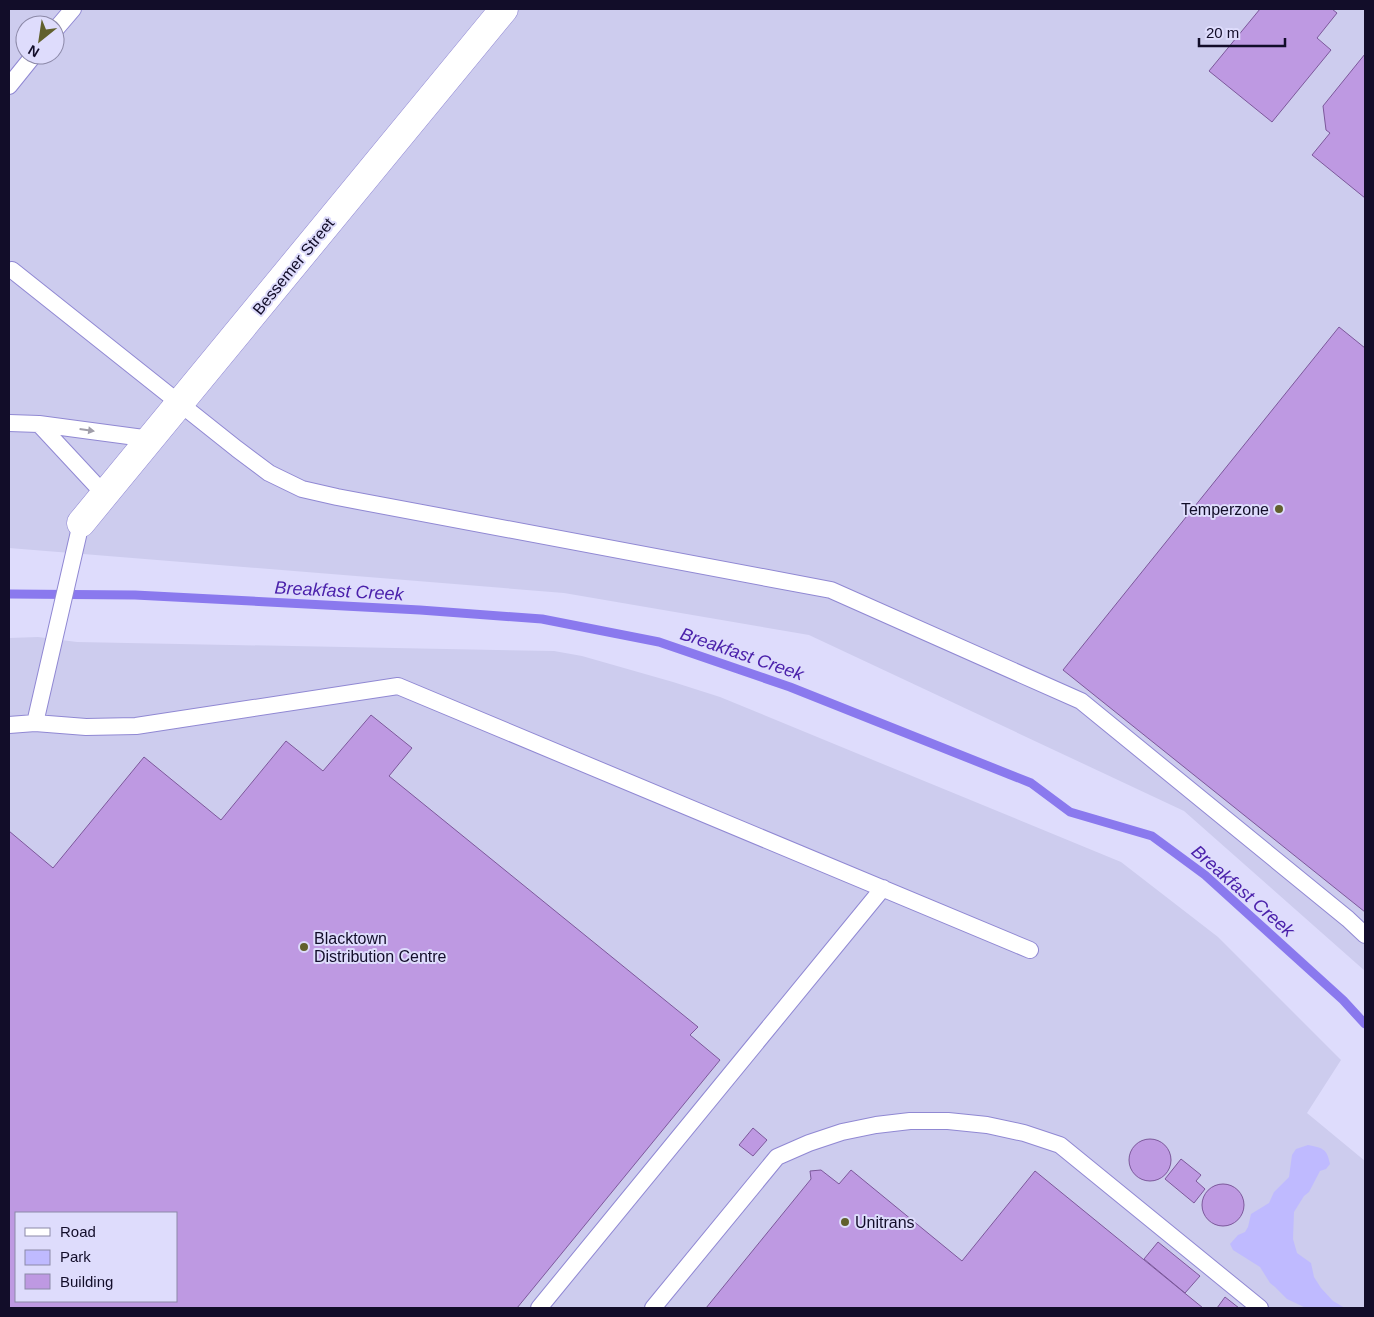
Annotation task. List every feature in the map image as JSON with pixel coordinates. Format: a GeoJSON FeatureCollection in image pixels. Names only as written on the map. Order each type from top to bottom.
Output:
{"type":"FeatureCollection","features":[{"type":"Feature","properties":{"kind":"street","name":"Bessemer Street"},"geometry":{"type":"LineString","coordinates":[[82,523],[504,9]]}},
{"type":"Feature","properties":{"kind":"lane"},"geometry":{"type":"LineString","coordinates":[[9,86],[26,65]]}},
{"type":"Feature","properties":{"kind":"lane"},"geometry":{"type":"LineString","coordinates":[[12,270],[180,404],[269,472],[302,488],[337,497],[831,590],[1072,697],[1089,707],[1348,919],[1365,935]]}},
{"type":"Feature","properties":{"kind":"lane"},"geometry":{"type":"LineString","coordinates":[[9,423],[39,424],[150,439]]}},
{"type":"Feature","properties":{"kind":"lane"},"geometry":{"type":"LineString","coordinates":[[39,424],[105,494]]}},
{"type":"Feature","properties":{"kind":"lane"},"geometry":{"type":"LineString","coordinates":[[35,723],[82,523]]}},
{"type":"Feature","properties":{"kind":"lane"},"geometry":{"type":"LineString","coordinates":[[9,725],[35,723],[86,727],[136,726],[398,686],[1030,950]]}},
{"type":"Feature","properties":{"kind":"lane"},"geometry":{"type":"LineString","coordinates":[[539,1308],[883,888]]}},
{"type":"Feature","properties":{"kind":"lane"},"geometry":{"type":"LineString","coordinates":[[653,1308],[777,1157],[809,1143],[842,1132],[910,1121],[948,1121],[996,1127],[1024,1133],[1060,1145],[1260,1308]]}},
{"type":"Feature","properties":{"kind":"shaded area"},"geometry":{"type":"Polygon","coordinates":[[[9,9],[1365,9],[1365,971],[1184,811],[809,635],[564,593],[9,548],[9,9]]]}},
{"type":"Feature","properties":{"kind":"shaded area"},"geometry":{"type":"Polygon","coordinates":[[[38,637],[77,642],[554,651],[582,656],[720,697],[1121,862],[1218,937],[1341,1060],[1307,1113],[1365,1161],[1365,1308],[9,1308],[9,638],[38,637]]]}},
{"type":"Feature","properties":{"kind":"green space"},"geometry":{"type":"Polygon","coordinates":[[[1308,1145],[1323,1150],[1330,1164],[1326,1169],[1320,1171],[1309,1192],[1304,1196],[1294,1212],[1293,1239],[1297,1253],[1311,1263],[1314,1277],[1321,1288],[1333,1301],[1345,1308],[1306,1308],[1287,1299],[1270,1283],[1260,1267],[1233,1250],[1230,1244],[1238,1235],[1245,1232],[1251,1214],[1269,1203],[1274,1192],[1289,1177],[1292,1155],[1296,1149],[1308,1145]]]}},
{"type":"Feature","properties":{"kind":"building"},"geometry":{"type":"Polygon","coordinates":[[[1260,9],[1332,9],[1337,13],[1317,38],[1331,50],[1272,122],[1209,71],[1260,9]]]}},
{"type":"Feature","properties":{"kind":"building"},"geometry":{"type":"Polygon","coordinates":[[[1365,54],[1365,198],[1312,155],[1330,133],[1326,130],[1323,106],[1365,54]]]}},
{"type":"Feature","properties":{"kind":"building","name":"Temperzone"},"geometry":{"type":"Polygon","coordinates":[[[1339,327],[1365,348],[1365,912],[1063,670],[1339,327]]]}},
{"type":"Feature","properties":{"kind":"building","name":"Blacktown Distribution Centre"},"geometry":{"type":"Polygon","coordinates":[[[371,715],[412,748],[389,776],[698,1027],[690,1035],[720,1060],[517,1308],[9,1308],[9,831],[53,868],[144,757],[221,820],[286,741],[323,771],[371,715]]]}},
{"type":"Feature","properties":{"kind":"building"},"geometry":{"type":"Polygon","coordinates":[[[753,1128],[767,1140],[753,1156],[739,1145],[753,1128]]]}},
{"type":"Feature","properties":{"kind":"building"},"geometry":{"type":"Polygon","coordinates":[[[1150,1139],[1165,1145],[1171,1160],[1165,1175],[1150,1181],[1135,1175],[1129,1160],[1135,1145],[1150,1139]]]}},
{"type":"Feature","properties":{"kind":"building"},"geometry":{"type":"Polygon","coordinates":[[[1181,1159],[1201,1175],[1196,1181],[1205,1189],[1194,1203],[1165,1179],[1181,1159]]]}},
{"type":"Feature","properties":{"kind":"building","name":"Unitrans"},"geometry":{"type":"Polygon","coordinates":[[[821,1170],[839,1184],[851,1170],[962,1261],[1035,1171],[1203,1308],[706,1308],[811,1179],[810,1171],[821,1170]]]}},
{"type":"Feature","properties":{"kind":"building"},"geometry":{"type":"Polygon","coordinates":[[[1223,1184],[1238,1190],[1244,1205],[1238,1220],[1223,1226],[1208,1220],[1202,1205],[1208,1190],[1223,1184]]]}},
{"type":"Feature","properties":{"kind":"building"},"geometry":{"type":"Polygon","coordinates":[[[1158,1242],[1200,1276],[1185,1293],[1144,1259],[1158,1242]]]}},
{"type":"Feature","properties":{"kind":"building"},"geometry":{"type":"Polygon","coordinates":[[[1225,1297],[1239,1308],[1217,1308],[1225,1297]]]}},
{"type":"Feature","properties":{"kind":"waterway","name":"Breakfast Creek"},"geometry":{"type":"LineString","coordinates":[[9,594],[135,595],[420,610],[542,619],[659,642],[790,687],[1031,783],[1070,812],[1152,836],[1205,875],[1343,1000],[1365,1024]]}},
{"type":"Feature","properties":{"kind":"place","name":"Temperzone"},"geometry":{"type":"Point","coordinates":[1279,509]}},
{"type":"Feature","properties":{"kind":"place","name":"Blacktown Distribution Centre"},"geometry":{"type":"Point","coordinates":[304,947]}},
{"type":"Feature","properties":{"kind":"place","name":"Unitrans"},"geometry":{"type":"Point","coordinates":[845,1222]}}]}
